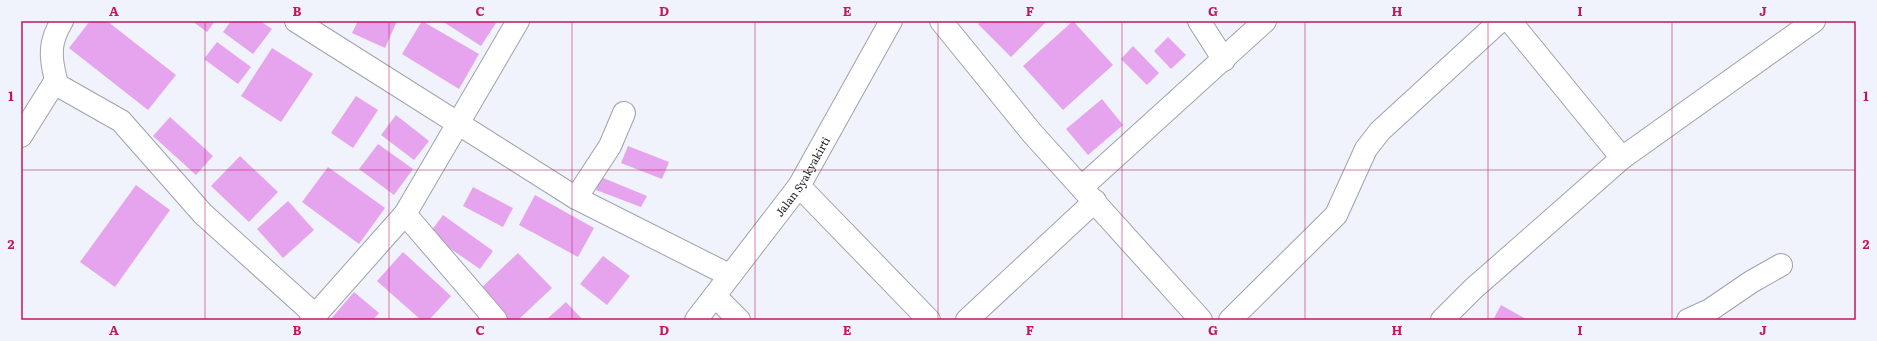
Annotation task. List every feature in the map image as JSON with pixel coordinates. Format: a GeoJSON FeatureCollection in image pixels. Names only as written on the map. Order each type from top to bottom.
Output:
{"type":"FeatureCollection","features":[{"type":"Feature","properties":{"kind":"street"},"geometry":{"type":"LineString","coordinates":[[21,136],[56,80],[50,58],[54,33],[62,21]]}},
{"type":"Feature","properties":{"kind":"street"},"geometry":{"type":"LineString","coordinates":[[296,21],[576,198],[729,275]]}},
{"type":"Feature","properties":{"kind":"street"},"geometry":{"type":"LineString","coordinates":[[54,83],[122,121],[203,214],[313,318],[405,214],[518,21]]}},
{"type":"Feature","properties":{"kind":"street","name":"Jalan Syakyakirti"},"geometry":{"type":"LineString","coordinates":[[696,320],[729,275],[799,186],[891,21]]}},
{"type":"Feature","properties":{"kind":"street"},"geometry":{"type":"LineString","coordinates":[[941,21],[1032,133],[1201,320]]}},
{"type":"Feature","properties":{"kind":"street"},"geometry":{"type":"LineString","coordinates":[[1199,21],[1224,60]]}},
{"type":"Feature","properties":{"kind":"street"},"geometry":{"type":"LineString","coordinates":[[968,320],[1088,194],[1265,21]]}},
{"type":"Feature","properties":{"kind":"street"},"geometry":{"type":"LineString","coordinates":[[1230,320],[1336,215],[1366,149],[1380,131],[1500,21]]}},
{"type":"Feature","properties":{"kind":"street"},"geometry":{"type":"LineString","coordinates":[[1510,21],[1622,158]]}},
{"type":"Feature","properties":{"kind":"street"},"geometry":{"type":"LineString","coordinates":[[1442,320],[1473,289],[1622,158],[1790,28],[1814,21]]}},
{"type":"Feature","properties":{"kind":"street"},"geometry":{"type":"LineString","coordinates":[[576,198],[610,146],[624,113]]}},
{"type":"Feature","properties":{"kind":"street"},"geometry":{"type":"LineString","coordinates":[[799,186],[929,320]]}},
{"type":"Feature","properties":{"kind":"street"},"geometry":{"type":"LineString","coordinates":[[405,214],[496,320]]}},
{"type":"Feature","properties":{"kind":"street"},"geometry":{"type":"LineString","coordinates":[[1688,320],[1710,310],[1722,312],[1751,282],[1781,265]]}},
{"type":"Feature","properties":{"kind":"street"},"geometry":{"type":"LineString","coordinates":[[715,296],[739,320]]}},
{"type":"Feature","properties":{"kind":"building"},"geometry":{"type":"Polygon","coordinates":[[[90,21],[107,21],[176,75],[148,110],[69,48],[90,21]]]}},
{"type":"Feature","properties":{"kind":"building"},"geometry":{"type":"Polygon","coordinates":[[[192,21],[215,21],[207,32],[192,21]]]}},
{"type":"Feature","properties":{"kind":"building"},"geometry":{"type":"Polygon","coordinates":[[[231,21],[260,21],[272,29],[253,54],[223,32],[231,21]]]}},
{"type":"Feature","properties":{"kind":"building"},"geometry":{"type":"Polygon","coordinates":[[[358,21],[397,21],[385,48],[352,33],[358,21]]]}},
{"type":"Feature","properties":{"kind":"building"},"geometry":{"type":"Polygon","coordinates":[[[422,21],[479,54],[459,89],[402,54],[422,21]]]}},
{"type":"Feature","properties":{"kind":"building"},"geometry":{"type":"Polygon","coordinates":[[[442,21],[492,21],[496,23],[481,46],[442,21]]]}},
{"type":"Feature","properties":{"kind":"building"},"geometry":{"type":"Polygon","coordinates":[[[981,21],[1047,21],[1011,57],[978,24],[981,21]]]}},
{"type":"Feature","properties":{"kind":"building"},"geometry":{"type":"Polygon","coordinates":[[[1073,21],[1113,65],[1063,110],[1023,66],[1073,21]]]}},
{"type":"Feature","properties":{"kind":"building"},"geometry":{"type":"Polygon","coordinates":[[[1168,37],[1186,55],[1171,69],[1154,51],[1168,37]]]}},
{"type":"Feature","properties":{"kind":"building"},"geometry":{"type":"Polygon","coordinates":[[[217,42],[251,67],[238,84],[204,59],[217,42]]]}},
{"type":"Feature","properties":{"kind":"building"},"geometry":{"type":"Polygon","coordinates":[[[1133,46],[1159,73],[1147,85],[1121,59],[1133,46]]]}},
{"type":"Feature","properties":{"kind":"building"},"geometry":{"type":"Polygon","coordinates":[[[272,48],[313,74],[281,122],[241,96],[272,48]]]}},
{"type":"Feature","properties":{"kind":"building"},"geometry":{"type":"Polygon","coordinates":[[[356,96],[378,110],[353,148],[331,133],[356,96]]]}},
{"type":"Feature","properties":{"kind":"building"},"geometry":{"type":"Polygon","coordinates":[[[1102,99],[1123,125],[1088,155],[1066,129],[1102,99]]]}},
{"type":"Feature","properties":{"kind":"building"},"geometry":{"type":"Polygon","coordinates":[[[396,115],[429,141],[414,160],[381,135],[396,115]]]}},
{"type":"Feature","properties":{"kind":"building"},"geometry":{"type":"Polygon","coordinates":[[[170,117],[213,156],[196,175],[153,136],[170,117]]]}},
{"type":"Feature","properties":{"kind":"building"},"geometry":{"type":"Polygon","coordinates":[[[378,144],[413,169],[394,195],[359,169],[378,144]]]}},
{"type":"Feature","properties":{"kind":"building"},"geometry":{"type":"Polygon","coordinates":[[[628,146],[669,162],[662,179],[621,163],[628,146]]]}},
{"type":"Feature","properties":{"kind":"building"},"geometry":{"type":"Polygon","coordinates":[[[240,156],[278,192],[249,222],[211,186],[240,156]]]}},
{"type":"Feature","properties":{"kind":"building"},"geometry":{"type":"Polygon","coordinates":[[[328,167],[385,208],[359,244],[302,202],[328,167]]]}},
{"type":"Feature","properties":{"kind":"building"},"geometry":{"type":"Polygon","coordinates":[[[601,177],[647,196],[641,207],[596,190],[601,177]]]}},
{"type":"Feature","properties":{"kind":"building"},"geometry":{"type":"Polygon","coordinates":[[[136,185],[170,210],[115,287],[80,262],[136,185]]]}},
{"type":"Feature","properties":{"kind":"building"},"geometry":{"type":"Polygon","coordinates":[[[473,187],[513,208],[503,227],[463,206],[473,187]]]}},
{"type":"Feature","properties":{"kind":"building"},"geometry":{"type":"Polygon","coordinates":[[[535,195],[594,228],[578,257],[519,225],[535,195]]]}},
{"type":"Feature","properties":{"kind":"building"},"geometry":{"type":"Polygon","coordinates":[[[288,201],[314,230],[283,258],[257,229],[288,201]]]}},
{"type":"Feature","properties":{"kind":"building"},"geometry":{"type":"Polygon","coordinates":[[[443,215],[493,251],[480,269],[429,234],[443,215]]]}},
{"type":"Feature","properties":{"kind":"building"},"geometry":{"type":"Polygon","coordinates":[[[403,252],[451,296],[429,320],[421,320],[377,281],[403,252]]]}},
{"type":"Feature","properties":{"kind":"building"},"geometry":{"type":"Polygon","coordinates":[[[518,253],[552,288],[518,320],[505,320],[478,291],[518,253]]]}},
{"type":"Feature","properties":{"kind":"building"},"geometry":{"type":"Polygon","coordinates":[[[603,256],[630,276],[607,305],[580,284],[603,256]]]}},
{"type":"Feature","properties":{"kind":"building"},"geometry":{"type":"Polygon","coordinates":[[[354,292],[379,313],[373,320],[330,320],[354,292]]]}},
{"type":"Feature","properties":{"kind":"building"},"geometry":{"type":"Polygon","coordinates":[[[566,302],[583,320],[546,320],[566,302]]]}},
{"type":"Feature","properties":{"kind":"building"},"geometry":{"type":"Polygon","coordinates":[[[1501,305],[1524,318],[1523,320],[1493,320],[1501,305]]]}}]}
